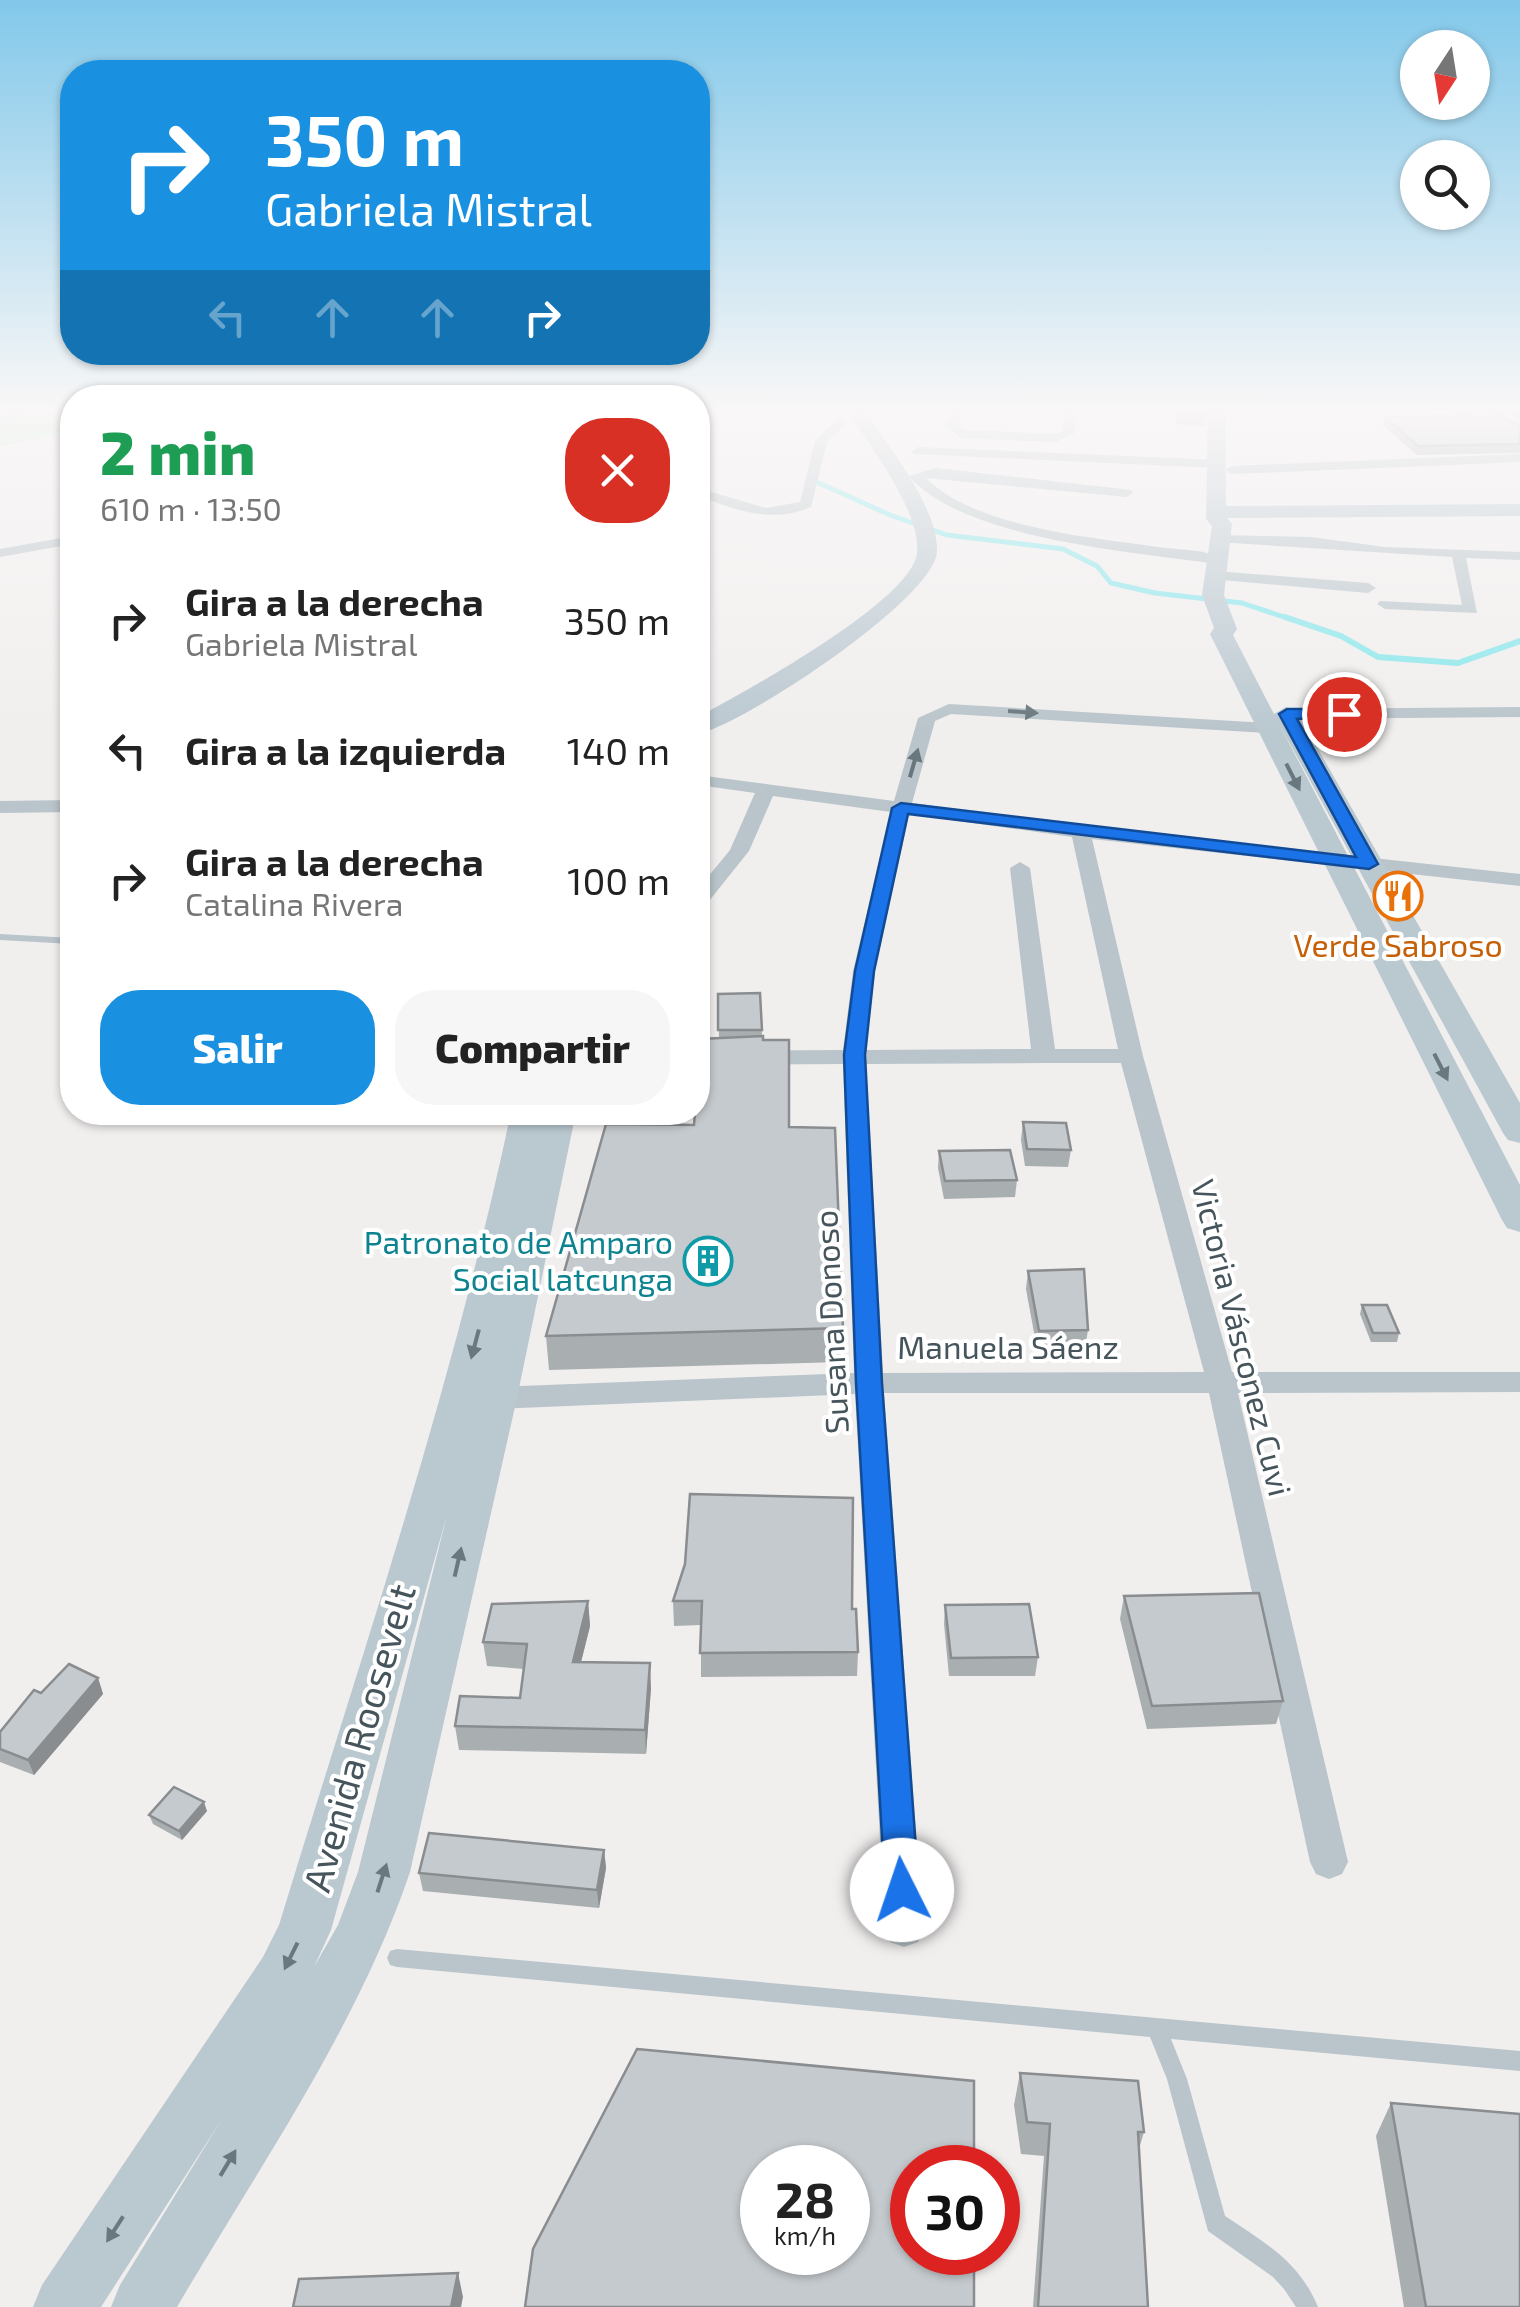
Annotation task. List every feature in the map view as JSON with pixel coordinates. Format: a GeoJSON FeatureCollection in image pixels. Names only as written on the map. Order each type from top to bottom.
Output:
{"type":"FeatureCollection","features":[{"type":"Feature","properties":{"kind":"street"},"geometry":{"type":"LineString","coordinates":[[905,516],[916,527]]}},
{"type":"Feature","properties":{"kind":"street"},"geometry":{"type":"LineString","coordinates":[[710,721],[772,688],[895,600],[918,576],[927,558],[909,516]]}},
{"type":"Feature","properties":{"kind":"street"},"geometry":{"type":"LineString","coordinates":[[979,516],[1368,588]]}},
{"type":"Feature","properties":{"kind":"street"},"geometry":{"type":"LineString","coordinates":[[1222,516],[1221,634],[1369,864],[1520,1133]]}},
{"type":"Feature","properties":{"kind":"street"},"geometry":{"type":"LineString","coordinates":[[1220,560],[1486,516]]}},
{"type":"Feature","properties":{"kind":"street"},"geometry":{"type":"LineString","coordinates":[[710,703],[750,681],[872,596],[899,568],[916,527]]}},
{"type":"Feature","properties":{"kind":"street"},"geometry":{"type":"LineString","coordinates":[[1220,560],[1311,541],[1378,550],[1520,556]]}},
{"type":"Feature","properties":{"kind":"street"},"geometry":{"type":"LineString","coordinates":[[0,553],[60,542]]}},
{"type":"Feature","properties":{"kind":"street"},"geometry":{"type":"LineString","coordinates":[[1378,550],[1383,573]]}},
{"type":"Feature","properties":{"kind":"street"},"geometry":{"type":"LineString","coordinates":[[1385,604],[1471,610],[1458,553]]}},
{"type":"Feature","properties":{"kind":"street","name":"Susana Donoso"},"geometry":{"type":"LineString","coordinates":[[904,1930],[869,1383],[854,1055],[864,971],[901,808],[927,718],[948,710],[972,709],[1277,721]]}},
{"type":"Feature","properties":{"kind":"street"},"geometry":{"type":"LineString","coordinates":[[1277,721],[1520,712]]}},
{"type":"Feature","properties":{"kind":"street"},"geometry":{"type":"LineString","coordinates":[[1277,721],[1335,860],[1520,1220]]}},
{"type":"Feature","properties":{"kind":"street"},"geometry":{"type":"LineString","coordinates":[[710,782],[1081,832],[1520,880]]}},
{"type":"Feature","properties":{"kind":"street"},"geometry":{"type":"LineString","coordinates":[[710,887],[739,852],[766,790]]}},
{"type":"Feature","properties":{"kind":"street"},"geometry":{"type":"LineString","coordinates":[[0,807],[60,806]]}},
{"type":"Feature","properties":{"kind":"street","name":"Victoria Vásconez Cuvi"},"geometry":{"type":"LineString","coordinates":[[1081,832],[1131,1056],[1220,1384],[1329,1862]]}},
{"type":"Feature","properties":{"kind":"street"},"geometry":{"type":"LineString","coordinates":[[1020,868],[1044,1057]]}},
{"type":"Feature","properties":{"kind":"street"},"geometry":{"type":"LineString","coordinates":[[710,1058],[1131,1056]]}},
{"type":"Feature","properties":{"kind":"street","name":"Avenida Roosevelt"},"geometry":{"type":"LineString","coordinates":[[64,2307],[282,1976],[304,1930],[459,1400],[504,1234],[525,1125]]}},
{"type":"Feature","properties":{"kind":"street","name":"Avenida Roosevelt"},"geometry":{"type":"LineString","coordinates":[[142,2307],[361,1937],[384,1872],[496,1398],[555,1125]]}},
{"type":"Feature","properties":{"kind":"street","name":"Manuela Sáenz"},"geometry":{"type":"LineString","coordinates":[[496,1398],[869,1383],[1520,1382]]}},
{"type":"Feature","properties":{"kind":"lane"},"geometry":{"type":"LineString","coordinates":[[0,937],[60,940]]}},
{"type":"Feature","properties":{"kind":"lane"},"geometry":{"type":"LineString","coordinates":[[396,1958],[1520,2061]]}},
{"type":"Feature","properties":{"kind":"lane"},"geometry":{"type":"LineString","coordinates":[[1157,2029],[1178,2079],[1216,2223],[1272,2261],[1304,2295],[1307,2307]]}},
{"type":"Feature","properties":{"kind":"building"},"geometry":{"type":"Polygon","coordinates":[[[760,993],[762,1030],[718,1030],[718,994],[760,993]]]}},
{"type":"Feature","properties":{"kind":"building","name":"Patronato de Amparo Social latcunga"},"geometry":{"type":"Polygon","coordinates":[[[763,1036],[763,1040],[789,1040],[789,1127],[835,1128],[843,1328],[546,1336],[606,1125],[710,1125],[710,1039],[763,1036]]]}},
{"type":"Feature","properties":{"kind":"building"},"geometry":{"type":"Polygon","coordinates":[[[1023,1122],[1066,1123],[1071,1150],[1027,1149],[1023,1122]]]}},
{"type":"Feature","properties":{"kind":"building"},"geometry":{"type":"Polygon","coordinates":[[[1010,1150],[1017,1180],[945,1181],[939,1151],[1010,1150]]]}},
{"type":"Feature","properties":{"kind":"building"},"geometry":{"type":"Polygon","coordinates":[[[1084,1269],[1088,1330],[1039,1331],[1028,1271],[1084,1269]]]}},
{"type":"Feature","properties":{"kind":"building"},"geometry":{"type":"Polygon","coordinates":[[[1362,1305],[1387,1305],[1399,1333],[1373,1333],[1362,1305]]]}},
{"type":"Feature","properties":{"kind":"building"},"geometry":{"type":"Polygon","coordinates":[[[690,1494],[853,1498],[852,1609],[856,1609],[858,1652],[700,1653],[702,1601],[673,1601],[685,1564],[690,1494]]]}},
{"type":"Feature","properties":{"kind":"building"},"geometry":{"type":"Polygon","coordinates":[[[1259,1593],[1283,1701],[1152,1706],[1124,1596],[1259,1593]]]}},
{"type":"Feature","properties":{"kind":"building"},"geometry":{"type":"Polygon","coordinates":[[[588,1601],[573,1662],[650,1663],[645,1730],[455,1726],[460,1696],[520,1698],[527,1644],[483,1642],[492,1604],[588,1601]]]}},
{"type":"Feature","properties":{"kind":"building"},"geometry":{"type":"Polygon","coordinates":[[[1029,1604],[1038,1657],[951,1658],[945,1605],[1029,1604]]]}},
{"type":"Feature","properties":{"kind":"building"},"geometry":{"type":"Polygon","coordinates":[[[69,1664],[98,1678],[28,1760],[0,1749],[0,1732],[34,1690],[41,1693],[69,1664]]]}},
{"type":"Feature","properties":{"kind":"building"},"geometry":{"type":"Polygon","coordinates":[[[174,1787],[204,1802],[179,1831],[149,1815],[174,1787]]]}},
{"type":"Feature","properties":{"kind":"building"},"geometry":{"type":"Polygon","coordinates":[[[429,1833],[604,1850],[597,1890],[419,1873],[429,1833]]]}},
{"type":"Feature","properties":{"kind":"building"},"geometry":{"type":"Polygon","coordinates":[[[637,2049],[974,2081],[974,2145],[890,2145],[890,2275],[974,2275],[974,2307],[525,2307],[533,2249],[637,2049]]]}},
{"type":"Feature","properties":{"kind":"building"},"geometry":{"type":"Polygon","coordinates":[[[1020,2073],[1138,2081],[1144,2132],[1138,2132],[1148,2307],[1038,2307],[1050,2124],[1027,2122],[1020,2073]]]}},
{"type":"Feature","properties":{"kind":"building"},"geometry":{"type":"Polygon","coordinates":[[[1391,2103],[1520,2114],[1520,2307],[1426,2307],[1391,2103]]]}},
{"type":"Feature","properties":{"kind":"building"},"geometry":{"type":"Polygon","coordinates":[[[458,2273],[451,2307],[293,2307],[299,2279],[458,2273]]]}},
{"type":"Feature","properties":{"kind":"waterway"},"geometry":{"type":"LineString","coordinates":[[892,516],[947,535],[1063,549],[1097,566],[1111,583],[1155,593],[1242,603],[1293,620]]}},
{"type":"Feature","properties":{"kind":"waterway"},"geometry":{"type":"LineString","coordinates":[[1285,617],[1341,636],[1378,657],[1458,663],[1520,641]]}},
{"type":"Feature","properties":{"kind":"place","name":"Verde Sabroso"},"geometry":{"type":"Point","coordinates":[1398,896]}},
{"type":"Feature","properties":{"kind":"place","name":"Patronato de Amparo Social latcunga"},"geometry":{"type":"Point","coordinates":[708,1261]}},
{"type":"Feature","properties":{"kind":"route"},"geometry":{"type":"LineString","coordinates":[[902,1890],[869,1383],[854,1055],[864,971],[901,808],[1369,864],[1287,714],[1344,714]]}}]}
